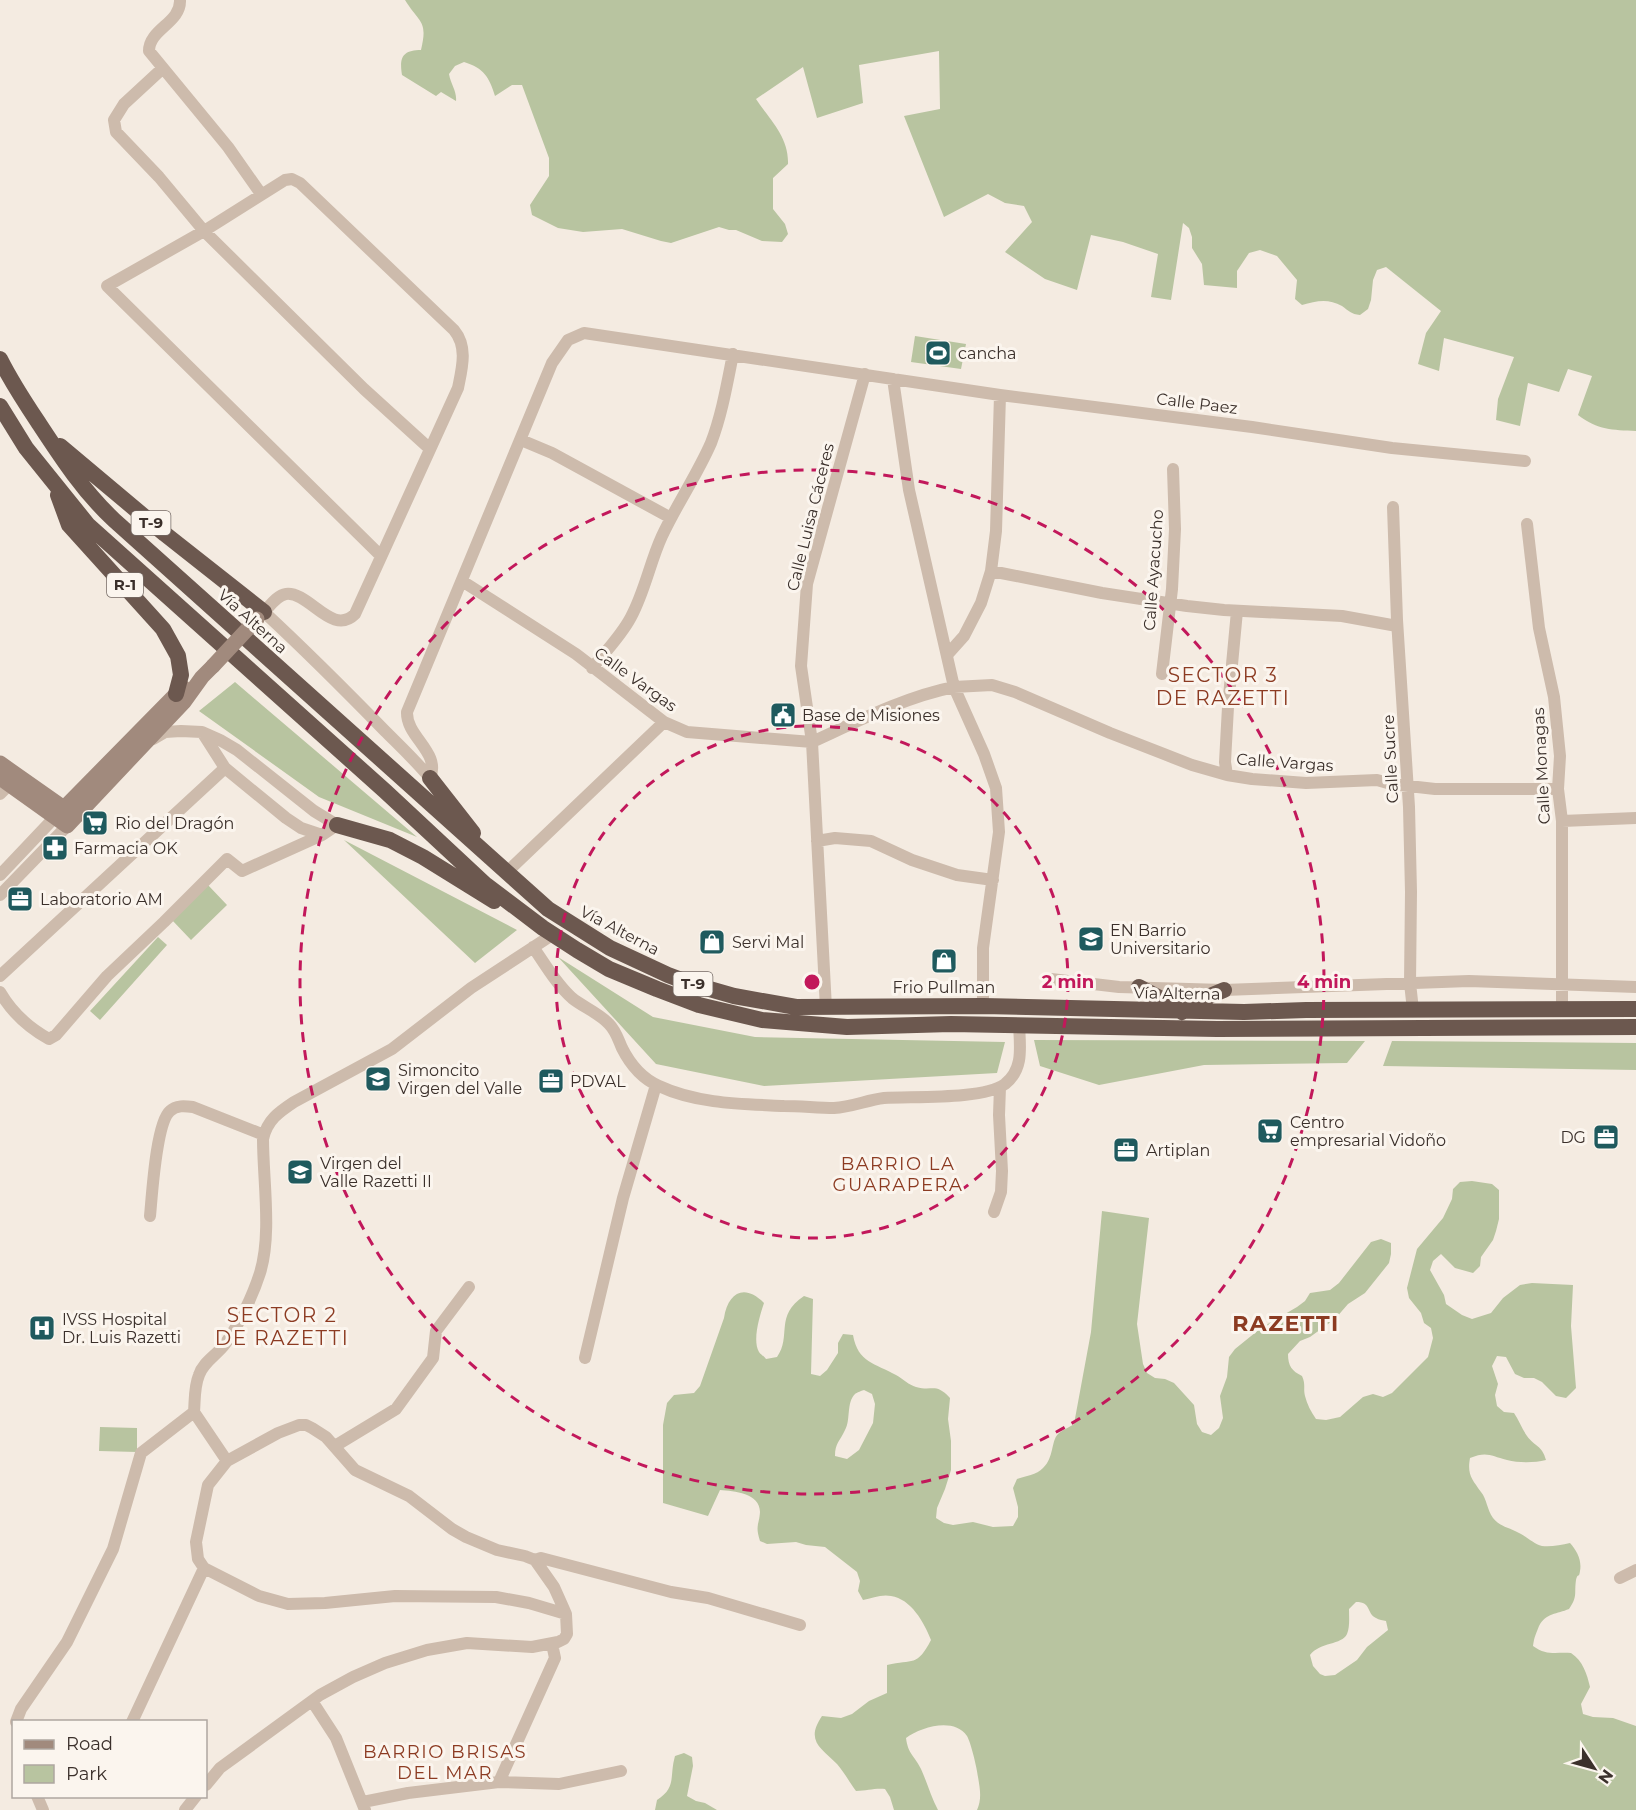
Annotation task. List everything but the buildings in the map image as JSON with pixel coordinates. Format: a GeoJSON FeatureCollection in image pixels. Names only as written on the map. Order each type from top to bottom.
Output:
{"type":"FeatureCollection","features":[{"type":"Feature","properties":{"kind":"highway","name":"Vía Alterna"},"geometry":{"type":"LineString","coordinates":[[0,359],[11,381],[67,467],[95,502],[114,520],[548,909],[573,927],[610,948],[668,975],[734,996],[796,1007],[983,1006],[1182,1012],[1636,1009]]}},
{"type":"Feature","properties":{"kind":"highway","name":"T-9"},"geometry":{"type":"LineString","coordinates":[[0,406],[26,448],[53,483],[88,525],[113,549],[385,791],[486,885],[548,932]]}},
{"type":"Feature","properties":{"kind":"highway","name":"T-9"},"geometry":{"type":"LineString","coordinates":[[42,429],[260,616]]}},
{"type":"Feature","properties":{"kind":"highway","name":"R-1"},"geometry":{"type":"LineString","coordinates":[[53,483],[69,525],[163,629],[178,656],[181,675],[176,694]]}},
{"type":"Feature","properties":{"kind":"highway"},"geometry":{"type":"LineString","coordinates":[[430,778],[506,873]]}},
{"type":"Feature","properties":{"kind":"highway","name":"T-9"},"geometry":{"type":"LineString","coordinates":[[337,825],[390,840],[423,857],[609,969],[699,1005],[762,1020],[847,1027],[951,1024],[1197,1029],[1636,1027]]}},
{"type":"Feature","properties":{"kind":"highway"},"geometry":{"type":"LineString","coordinates":[[1139,987],[1182,1012],[1224,990]]}},
{"type":"Feature","properties":{"kind":"main road"},"geometry":{"type":"LineString","coordinates":[[65,817],[146,742],[184,702],[207,671],[260,616]]}},
{"type":"Feature","properties":{"kind":"main road"},"geometry":{"type":"LineString","coordinates":[[65,817],[176,694],[207,671]]}},
{"type":"Feature","properties":{"kind":"main road"},"geometry":{"type":"LineString","coordinates":[[0,763],[7,783],[65,817]]}},
{"type":"Feature","properties":{"kind":"street"},"geometry":{"type":"LineString","coordinates":[[180,0],[180,10],[151,40],[149,51],[228,147],[261,194]]}},
{"type":"Feature","properties":{"kind":"street"},"geometry":{"type":"LineString","coordinates":[[164,68],[124,104],[114,120],[118,135],[175,195],[204,231],[364,389],[430,449]]}},
{"type":"Feature","properties":{"kind":"street"},"geometry":{"type":"LineString","coordinates":[[381,556],[107,286],[204,231],[285,180],[297,180],[458,334],[463,352],[458,388],[355,614],[346,621],[333,619],[290,594],[282,595],[260,616],[301,646],[430,778]]}},
{"type":"Feature","properties":{"kind":"street","name":"Calle Paez"},"geometry":{"type":"LineString","coordinates":[[521,440],[552,363],[564,345],[578,334],[584,333],[1000,395],[1252,427],[1392,448],[1525,461]]}},
{"type":"Feature","properties":{"kind":"street"},"geometry":{"type":"LineString","coordinates":[[592,668],[619,637],[632,616],[659,543],[711,442],[724,402],[733,354]]}},
{"type":"Feature","properties":{"kind":"street","name":"Calle Luisa Cáceres"},"geometry":{"type":"LineString","coordinates":[[826,1008],[812,742],[801,666],[807,584],[865,374]]}},
{"type":"Feature","properties":{"kind":"street"},"geometry":{"type":"LineString","coordinates":[[893,379],[909,490],[954,687],[984,754],[996,788],[999,832],[983,948],[983,1006]]}},
{"type":"Feature","properties":{"kind":"street"},"geometry":{"type":"LineString","coordinates":[[947,655],[964,636],[973,620],[992,571],[996,531],[1000,395]]}},
{"type":"Feature","properties":{"kind":"street"},"geometry":{"type":"LineString","coordinates":[[430,778],[432,767],[430,758],[409,724],[407,712],[521,440],[552,453],[671,518]]}},
{"type":"Feature","properties":{"kind":"street","name":"Calle Ayacucho"},"geometry":{"type":"LineString","coordinates":[[1162,674],[1176,529],[1173,469]]}},
{"type":"Feature","properties":{"kind":"street","name":"Calle Sucre"},"geometry":{"type":"LineString","coordinates":[[1393,507],[1397,626],[1409,786],[1410,983],[1413,1010]]}},
{"type":"Feature","properties":{"kind":"street","name":"Calle Monagas"},"geometry":{"type":"LineString","coordinates":[[1527,524],[1539,628],[1554,697],[1560,756],[1558,789],[1562,821],[1562,1008]]}},
{"type":"Feature","properties":{"kind":"street"},"geometry":{"type":"LineString","coordinates":[[992,571],[1169,604],[1237,611],[1342,616],[1397,626]]}},
{"type":"Feature","properties":{"kind":"street","name":"Calle Vargas"},"geometry":{"type":"LineString","coordinates":[[462,581],[576,654],[664,722],[687,732],[812,742],[873,714],[940,690],[992,685],[1015,692],[1192,765],[1227,775],[1306,783],[1377,780],[1435,789],[1558,789]]}},
{"type":"Feature","properties":{"kind":"street"},"geometry":{"type":"LineString","coordinates":[[1227,775],[1225,762],[1228,706],[1237,611]]}},
{"type":"Feature","properties":{"kind":"street"},"geometry":{"type":"LineString","coordinates":[[506,873],[664,722]]}},
{"type":"Feature","properties":{"kind":"street","name":"T-9"},"geometry":{"type":"LineString","coordinates":[[146,742],[165,732],[202,732],[237,750],[314,811],[337,825]]}},
{"type":"Feature","properties":{"kind":"street"},"geometry":{"type":"LineString","coordinates":[[202,732],[225,768],[286,818],[301,828],[322,835]]}},
{"type":"Feature","properties":{"kind":"street"},"geometry":{"type":"LineString","coordinates":[[0,976],[225,768]]}},
{"type":"Feature","properties":{"kind":"street"},"geometry":{"type":"LineString","coordinates":[[0,875],[65,817]]}},
{"type":"Feature","properties":{"kind":"street"},"geometry":{"type":"LineString","coordinates":[[0,895],[65,817]]}},
{"type":"Feature","properties":{"kind":"street"},"geometry":{"type":"LineString","coordinates":[[1562,821],[1636,818]]}},
{"type":"Feature","properties":{"kind":"street"},"geometry":{"type":"LineString","coordinates":[[0,992],[16,1014],[49,1039],[56,1035],[107,976],[227,859],[242,870],[322,835],[337,825]]}},
{"type":"Feature","properties":{"kind":"street"},"geometry":{"type":"LineString","coordinates":[[817,841],[835,838],[871,841],[912,860],[957,875],[993,880]]}},
{"type":"Feature","properties":{"kind":"street"},"geometry":{"type":"LineString","coordinates":[[227,1461],[194,1412],[196,1385],[205,1365],[227,1342],[261,1268],[265,1247],[264,1135],[271,1120],[282,1110],[392,1049],[471,988],[533,947],[548,932]]}},
{"type":"Feature","properties":{"kind":"street"},"geometry":{"type":"LineString","coordinates":[[533,947],[559,985],[573,999],[609,1023],[620,1045],[640,1073],[656,1085],[690,1098],[835,1108],[858,1105],[876,1099],[985,1092],[1000,1087],[1011,1079],[1018,1069],[1021,1054],[1019,1025]]}},
{"type":"Feature","properties":{"kind":"street"},"geometry":{"type":"LineString","coordinates":[[1050,979],[1119,987],[1224,990],[1469,981],[1636,987]]}},
{"type":"Feature","properties":{"kind":"street"},"geometry":{"type":"LineString","coordinates":[[585,1358],[623,1198],[656,1085]]}},
{"type":"Feature","properties":{"kind":"street"},"geometry":{"type":"LineString","coordinates":[[994,1212],[1001,1192],[1000,1087]]}},
{"type":"Feature","properties":{"kind":"street"},"geometry":{"type":"LineString","coordinates":[[150,1216],[158,1150],[166,1117],[171,1110],[182,1106],[193,1107],[264,1135]]}},
{"type":"Feature","properties":{"kind":"street"},"geometry":{"type":"LineString","coordinates":[[335,1446],[396,1409],[433,1358],[436,1331],[469,1287]]}},
{"type":"Feature","properties":{"kind":"street"},"geometry":{"type":"LineString","coordinates":[[17,1720],[21,1709],[67,1642],[113,1549],[141,1453],[194,1412]]}},
{"type":"Feature","properties":{"kind":"street"},"geometry":{"type":"LineString","coordinates":[[207,1784],[220,1767],[312,1701],[353,1677],[385,1663],[427,1650],[467,1643],[532,1647],[552,1644],[566,1637],[566,1614],[554,1587],[536,1560],[497,1550],[466,1537],[409,1496],[355,1470],[335,1446],[306,1425],[299,1425],[278,1433],[227,1461],[208,1485],[196,1542],[198,1558],[204,1568],[260,1596],[288,1604],[394,1596],[496,1597],[529,1603],[566,1614]]}},
{"type":"Feature","properties":{"kind":"street"},"geometry":{"type":"LineString","coordinates":[[536,1560],[541,1558],[671,1592],[708,1598],[800,1625]]}},
{"type":"Feature","properties":{"kind":"street"},"geometry":{"type":"LineString","coordinates":[[133,1720],[204,1568]]}},
{"type":"Feature","properties":{"kind":"street"},"geometry":{"type":"LineString","coordinates":[[1620,1578],[1636,1570]]}},
{"type":"Feature","properties":{"kind":"street"},"geometry":{"type":"LineString","coordinates":[[499,1782],[555,1658],[552,1644]]}},
{"type":"Feature","properties":{"kind":"street"},"geometry":{"type":"LineString","coordinates":[[312,1701],[336,1738],[364,1806],[408,1792],[499,1782],[559,1784],[621,1771]]}},
{"type":"Feature","properties":{"kind":"street"},"geometry":{"type":"LineString","coordinates":[[185,1810],[195,1798]]}},
{"type":"Feature","properties":{"kind":"green space"},"geometry":{"type":"Polygon","coordinates":[[[405,0],[1636,0],[1636,431],[1606,428],[1592,424],[1578,415],[1592,376],[1568,369],[1559,392],[1528,383],[1520,426],[1496,420],[1498,399],[1514,357],[1444,338],[1439,371],[1418,364],[1426,333],[1441,311],[1386,267],[1377,270],[1368,309],[1360,315],[1327,301],[1302,305],[1295,299],[1297,280],[1277,256],[1260,250],[1249,253],[1237,271],[1237,288],[1204,285],[1202,264],[1192,248],[1189,228],[1183,223],[1171,300],[1151,297],[1158,254],[1123,242],[1091,235],[1077,290],[1045,279],[1005,252],[1032,222],[1024,206],[1005,203],[988,194],[944,217],[904,116],[940,109],[939,51],[859,65],[863,103],[817,118],[803,67],[756,99],[778,129],[787,154],[788,164],[773,178],[773,209],[785,224],[788,234],[782,242],[762,241],[736,230],[719,227],[671,243],[622,229],[583,232],[558,228],[532,215],[530,205],[549,176],[549,158],[522,85],[512,85],[495,96],[485,74],[464,62],[455,66],[449,74],[456,101],[441,92],[436,96],[402,75],[402,59],[410,51],[421,50],[424,33],[421,23],[405,0]]]}},
{"type":"Feature","properties":{"kind":"green space","name":"cancha"},"geometry":{"type":"Polygon","coordinates":[[[915,336],[966,344],[961,369],[911,362],[915,336]]]}},
{"type":"Feature","properties":{"kind":"green space"},"geometry":{"type":"Polygon","coordinates":[[[235,682],[417,837],[319,797],[199,711],[235,682]]]}},
{"type":"Feature","properties":{"kind":"green space"},"geometry":{"type":"Polygon","coordinates":[[[344,840],[517,930],[475,963],[344,840]]]}},
{"type":"Feature","properties":{"kind":"green space"},"geometry":{"type":"Polygon","coordinates":[[[208,885],[227,905],[191,940],[172,920],[208,885]]]}},
{"type":"Feature","properties":{"kind":"green space"},"geometry":{"type":"Polygon","coordinates":[[[158,937],[167,945],[100,1020],[90,1011],[158,937]]]}},
{"type":"Feature","properties":{"kind":"green space"},"geometry":{"type":"Polygon","coordinates":[[[558,957],[653,1017],[755,1037],[1005,1042],[997,1073],[764,1086],[656,1064],[558,957]]]}},
{"type":"Feature","properties":{"kind":"green space"},"geometry":{"type":"Polygon","coordinates":[[[1034,1040],[1365,1041],[1347,1063],[1204,1065],[1099,1085],[1040,1066],[1034,1040]]]}},
{"type":"Feature","properties":{"kind":"green space"},"geometry":{"type":"Polygon","coordinates":[[[1392,1041],[1636,1043],[1636,1070],[1383,1066],[1392,1041]]]}},
{"type":"Feature","properties":{"kind":"green space"},"geometry":{"type":"Polygon","coordinates":[[[1460,1182],[1492,1184],[1499,1190],[1499,1219],[1493,1240],[1481,1257],[1480,1266],[1473,1273],[1455,1268],[1441,1254],[1433,1261],[1430,1270],[1444,1295],[1446,1304],[1472,1319],[1491,1313],[1503,1298],[1520,1285],[1532,1283],[1573,1285],[1571,1326],[1576,1388],[1566,1398],[1556,1396],[1542,1382],[1534,1378],[1524,1378],[1515,1374],[1506,1357],[1497,1356],[1492,1366],[1498,1384],[1495,1395],[1497,1406],[1504,1412],[1514,1413],[1527,1436],[1540,1449],[1546,1460],[1521,1462],[1481,1455],[1470,1458],[1469,1469],[1496,1521],[1539,1545],[1552,1546],[1570,1543],[1577,1552],[1580,1567],[1574,1601],[1569,1609],[1548,1616],[1542,1622],[1533,1646],[1547,1652],[1571,1653],[1579,1660],[1590,1687],[1581,1704],[1583,1714],[1613,1718],[1636,1726],[1636,1810],[977,1810],[980,1798],[979,1786],[969,1739],[961,1730],[946,1725],[920,1730],[906,1738],[908,1748],[921,1769],[938,1810],[894,1810],[885,1789],[856,1791],[840,1767],[817,1743],[815,1732],[822,1716],[841,1718],[887,1693],[887,1665],[914,1660],[922,1654],[931,1640],[916,1612],[905,1602],[891,1596],[863,1600],[858,1591],[860,1581],[857,1572],[825,1547],[796,1542],[767,1544],[760,1541],[759,1506],[756,1501],[745,1494],[720,1490],[708,1516],[663,1503],[663,1425],[667,1403],[674,1395],[694,1393],[700,1386],[729,1302],[733,1297],[744,1292],[750,1293],[764,1303],[757,1327],[756,1341],[759,1352],[766,1359],[777,1357],[781,1349],[789,1311],[804,1296],[813,1299],[811,1374],[820,1376],[827,1370],[838,1353],[838,1343],[843,1334],[853,1335],[859,1351],[868,1361],[913,1386],[937,1389],[945,1393],[950,1398],[948,1419],[951,1470],[937,1508],[936,1518],[953,1525],[973,1522],[993,1527],[1013,1526],[1018,1517],[1013,1488],[1017,1479],[1034,1474],[1043,1468],[1047,1464],[1056,1437],[1074,1424],[1091,1332],[1102,1211],[1149,1218],[1137,1324],[1143,1364],[1147,1373],[1155,1378],[1174,1383],[1194,1405],[1197,1424],[1202,1432],[1211,1435],[1219,1428],[1223,1418],[1220,1396],[1227,1377],[1229,1357],[1235,1349],[1261,1328],[1297,1307],[1310,1293],[1330,1290],[1339,1283],[1371,1242],[1381,1239],[1391,1243],[1389,1263],[1365,1293],[1348,1304],[1335,1319],[1310,1337],[1300,1341],[1288,1354],[1291,1368],[1302,1376],[1304,1393],[1316,1419],[1326,1420],[1340,1417],[1363,1397],[1373,1394],[1383,1397],[1392,1393],[1428,1357],[1433,1338],[1431,1328],[1424,1323],[1421,1313],[1409,1298],[1407,1288],[1417,1249],[1443,1218],[1452,1199],[1453,1189],[1460,1182]],[[864,1390],[852,1398],[847,1426],[837,1445],[835,1456],[847,1459],[859,1450],[873,1423],[875,1404],[872,1394],[864,1390]],[[1356,1602],[1349,1609],[1349,1628],[1344,1638],[1319,1648],[1310,1655],[1313,1666],[1320,1674],[1335,1675],[1357,1660],[1367,1647],[1388,1630],[1386,1621],[1373,1616],[1367,1606],[1356,1602]]]}},
{"type":"Feature","properties":{"kind":"green space"},"geometry":{"type":"Polygon","coordinates":[[[100,1427],[137,1428],[137,1452],[99,1451],[100,1427]]]}},
{"type":"Feature","properties":{"kind":"green space"},"geometry":{"type":"Polygon","coordinates":[[[684,1753],[692,1757],[693,1766],[687,1796],[717,1810],[655,1810],[657,1800],[670,1786],[675,1756],[684,1753]]]}},
{"type":"Feature","properties":{"kind":"place","name":"cancha"},"geometry":{"type":"Point","coordinates":[938,353]}},
{"type":"Feature","properties":{"kind":"place","name":"Base de Misiones"},"geometry":{"type":"Point","coordinates":[783,715]}},
{"type":"Feature","properties":{"kind":"place","name":"Rio del Dragón"},"geometry":{"type":"Point","coordinates":[95,823]}},
{"type":"Feature","properties":{"kind":"place","name":"Farmacia OK"},"geometry":{"type":"Point","coordinates":[55,848]}},
{"type":"Feature","properties":{"kind":"place","name":"Laboratorio AM"},"geometry":{"type":"Point","coordinates":[20,899]}},
{"type":"Feature","properties":{"kind":"place","name":"EN Barrio Universitario"},"geometry":{"type":"Point","coordinates":[1091,939]}},
{"type":"Feature","properties":{"kind":"place","name":"Servi Mal"},"geometry":{"type":"Point","coordinates":[712,942]}},
{"type":"Feature","properties":{"kind":"place","name":"Frio Pullman"},"geometry":{"type":"Point","coordinates":[944,961]}},
{"type":"Feature","properties":{"kind":"place","name":"Simoncito Virgen del Valle"},"geometry":{"type":"Point","coordinates":[378,1079]}},
{"type":"Feature","properties":{"kind":"place","name":"PDVAL"},"geometry":{"type":"Point","coordinates":[551,1081]}},
{"type":"Feature","properties":{"kind":"place","name":"Centro empresarial Vidoño"},"geometry":{"type":"Point","coordinates":[1270,1131]}},
{"type":"Feature","properties":{"kind":"place","name":"DG"},"geometry":{"type":"Point","coordinates":[1606,1137]}},
{"type":"Feature","properties":{"kind":"place","name":"Artiplan"},"geometry":{"type":"Point","coordinates":[1126,1150]}},
{"type":"Feature","properties":{"kind":"place","name":"Virgen del Valle Razetti II"},"geometry":{"type":"Point","coordinates":[300,1172]}},
{"type":"Feature","properties":{"kind":"place","name":"IVSS Hospital Dr. Luis Razetti"},"geometry":{"type":"Point","coordinates":[42,1328]}},
{"type":"Feature","properties":{"kind":"district","name":"SECTOR 3 DE RAZETTI"},"geometry":{"type":"Point","coordinates":[1223,686]}},
{"type":"Feature","properties":{"kind":"district","name":"BARRIO LA GUARAPERA"},"geometry":{"type":"Point","coordinates":[898,1174]}},
{"type":"Feature","properties":{"kind":"district","name":"RAZETTI"},"geometry":{"type":"Point","coordinates":[1286,1323]}},
{"type":"Feature","properties":{"kind":"district","name":"SECTOR 2 DE RAZETTI"},"geometry":{"type":"Point","coordinates":[282,1326]}},
{"type":"Feature","properties":{"kind":"district","name":"BARRIO BRISAS DEL MAR"},"geometry":{"type":"Point","coordinates":[445,1762]}}]}
